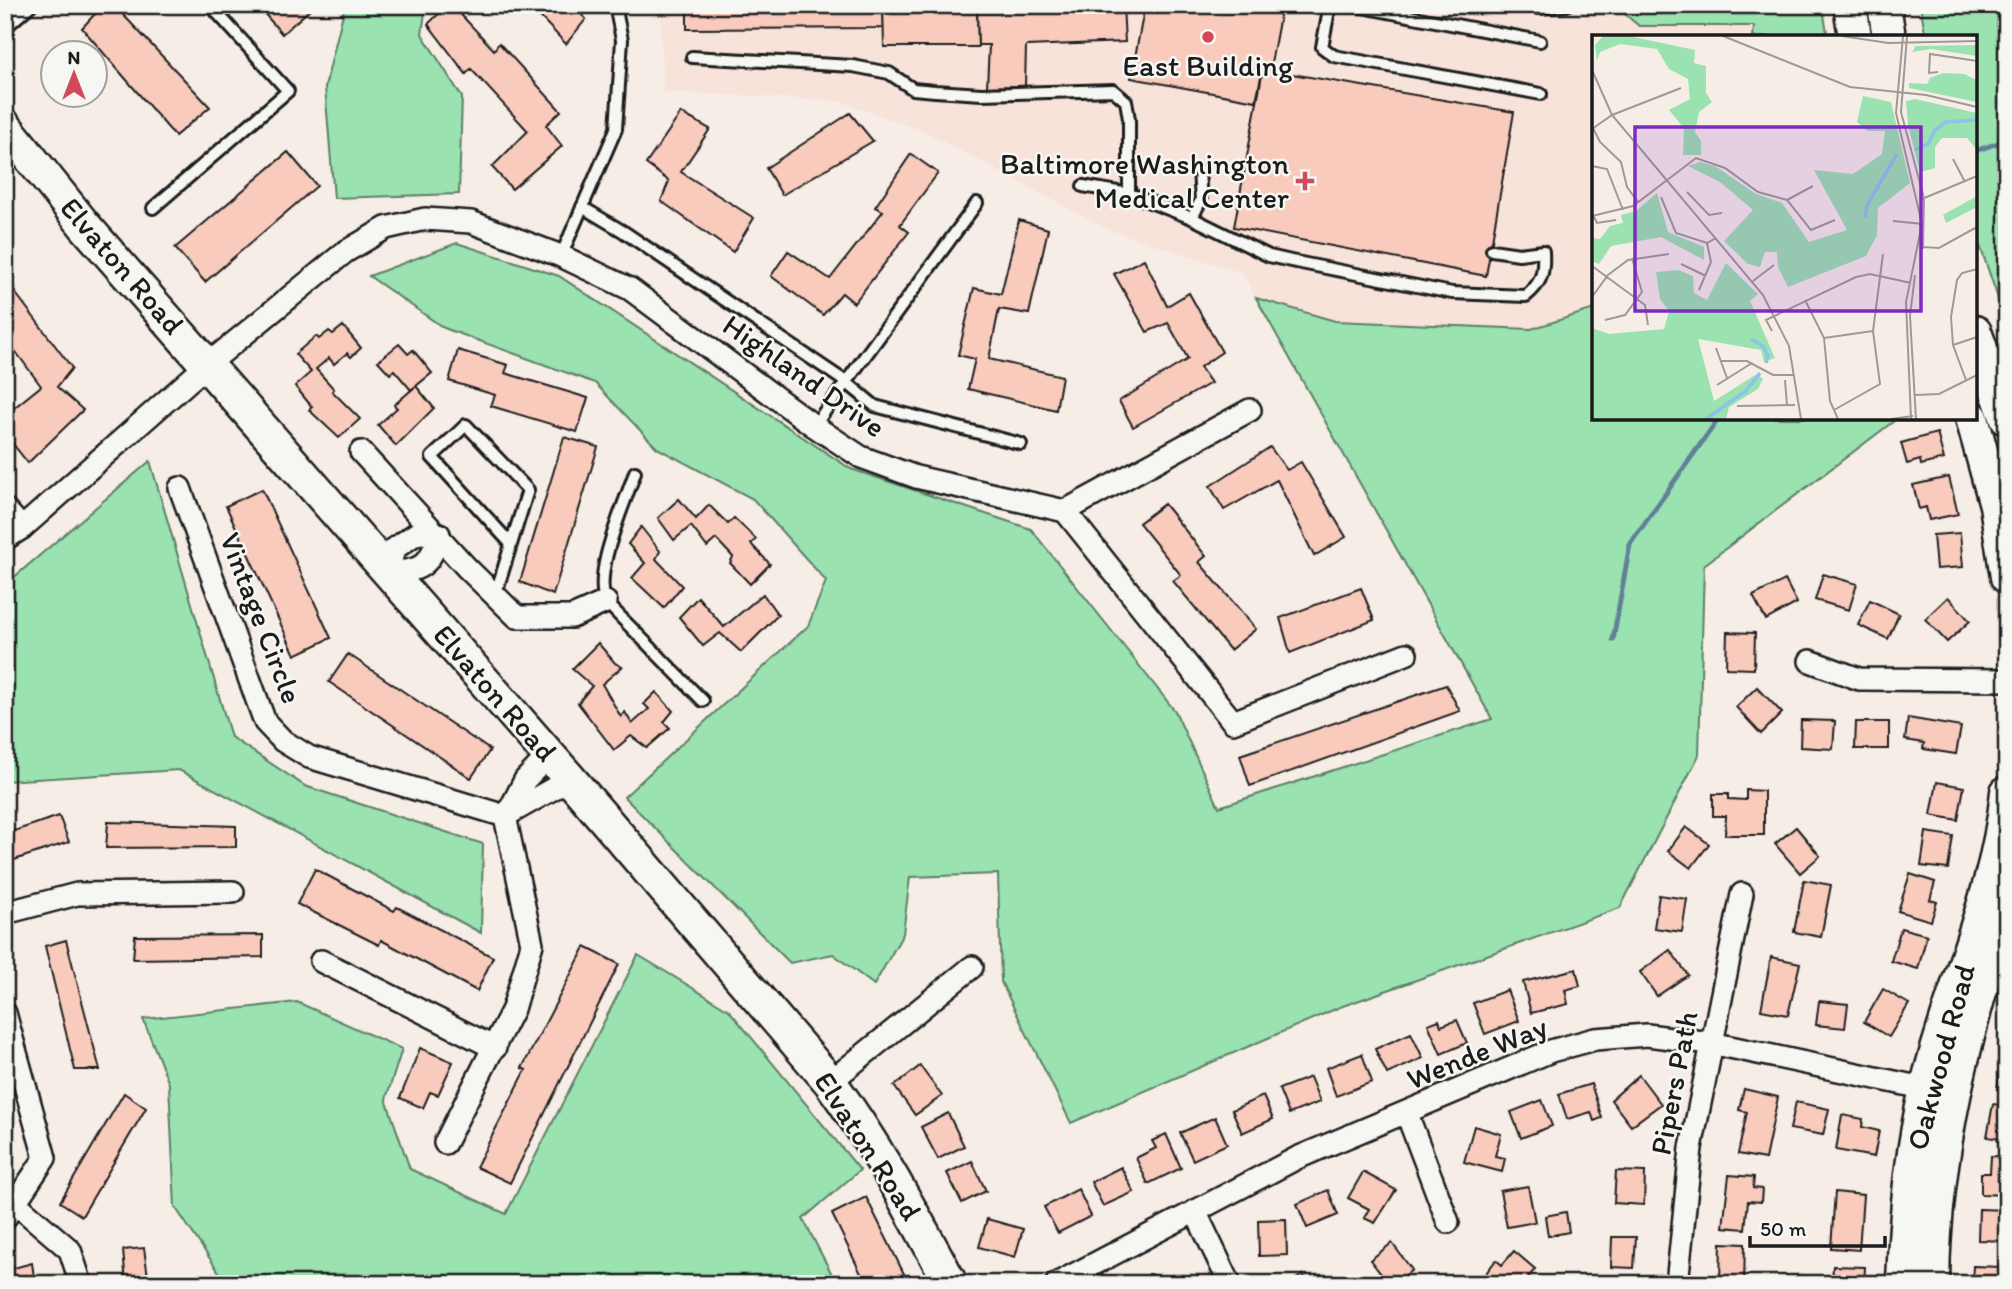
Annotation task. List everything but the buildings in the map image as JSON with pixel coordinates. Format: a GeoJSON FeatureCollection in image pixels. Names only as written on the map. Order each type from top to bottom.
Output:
{"type":"FeatureCollection","features":[{"type":"Feature","properties":{"kind":"street"},"geometry":{"type":"LineString","coordinates":[[1850,5],[1855,35]]}},
{"type":"Feature","properties":{"kind":"street"},"geometry":{"type":"LineString","coordinates":[[1884,5],[1889,35]]}},
{"type":"Feature","properties":{"kind":"street","name":"Elvaton Road"},"geometry":{"type":"LineString","coordinates":[[5,126],[85,226],[570,779],[830,1082],[895,1181],[951,1284]]}},
{"type":"Feature","properties":{"kind":"street","name":"Highland Drive"},"geometry":{"type":"LineString","coordinates":[[14,533],[208,364],[345,252],[386,228],[425,219],[471,222],[561,256],[631,289],[814,426],[860,457],[916,477],[1065,510]]}},
{"type":"Feature","properties":{"kind":"street"},"geometry":{"type":"LineString","coordinates":[[1977,340],[1994,411]]}},
{"type":"Feature","properties":{"kind":"street"},"geometry":{"type":"LineString","coordinates":[[1250,410],[1065,510],[1233,722],[1406,654]]}},
{"type":"Feature","properties":{"kind":"street"},"geometry":{"type":"LineString","coordinates":[[1973,420],[2001,504],[2007,577]]}},
{"type":"Feature","properties":{"kind":"street"},"geometry":{"type":"LineString","coordinates":[[361,452],[517,617],[572,617],[606,603]]}},
{"type":"Feature","properties":{"kind":"street","name":"Vintage Circle"},"geometry":{"type":"LineString","coordinates":[[180,488],[265,722],[283,741],[309,757],[506,816]]}},
{"type":"Feature","properties":{"kind":"street"},"geometry":{"type":"LineString","coordinates":[[5,509],[14,533]]}},
{"type":"Feature","properties":{"kind":"street"},"geometry":{"type":"LineString","coordinates":[[387,572],[413,572],[433,556],[439,534]]}},
{"type":"Feature","properties":{"kind":"street"},"geometry":{"type":"LineString","coordinates":[[1810,661],[1858,679],[2007,681]]}},
{"type":"Feature","properties":{"kind":"street"},"geometry":{"type":"LineString","coordinates":[[445,1143],[495,1048],[524,980],[532,944],[506,816],[525,780],[549,755]]}},
{"type":"Feature","properties":{"kind":"street"},"geometry":{"type":"LineString","coordinates":[[506,816],[570,779]]}},
{"type":"Feature","properties":{"kind":"street","name":"Oakwood Road"},"geometry":{"type":"LineString","coordinates":[[1903,1284],[1905,1227],[2004,842],[2007,792]]}},
{"type":"Feature","properties":{"kind":"street"},"geometry":{"type":"LineString","coordinates":[[5,913],[77,894],[233,892]]}},
{"type":"Feature","properties":{"kind":"street","name":"Pipers Path"},"geometry":{"type":"LineString","coordinates":[[1677,1284],[1691,1148],[1742,894]]}},
{"type":"Feature","properties":{"kind":"street","name":"Oakwood Road"},"geometry":{"type":"LineString","coordinates":[[1933,1284],[1939,1092],[1967,1035],[2007,904]]}},
{"type":"Feature","properties":{"kind":"street"},"geometry":{"type":"LineString","coordinates":[[321,961],[495,1048]]}},
{"type":"Feature","properties":{"kind":"street"},"geometry":{"type":"LineString","coordinates":[[830,1082],[972,967]]}},
{"type":"Feature","properties":{"kind":"street"},"geometry":{"type":"LineString","coordinates":[[5,1013],[45,1158],[9,1205],[70,1250],[81,1284]]}},
{"type":"Feature","properties":{"kind":"street","name":"Wende Way"},"geometry":{"type":"LineString","coordinates":[[1056,1284],[1297,1158],[1407,1114],[1551,1051],[1595,1040],[1647,1035],[1711,1043],[1939,1092]]}},
{"type":"Feature","properties":{"kind":"street"},"geometry":{"type":"LineString","coordinates":[[1407,1114],[1448,1222]]}},
{"type":"Feature","properties":{"kind":"street"},"geometry":{"type":"LineString","coordinates":[[1195,1211],[1230,1284]]}},
{"type":"Feature","properties":{"kind":"lane"},"geometry":{"type":"LineString","coordinates":[[5,28],[31,5]]}},
{"type":"Feature","properties":{"kind":"lane"},"geometry":{"type":"LineString","coordinates":[[153,208],[288,91],[210,5]]}},
{"type":"Feature","properties":{"kind":"lane"},"geometry":{"type":"LineString","coordinates":[[561,256],[616,129],[622,40],[615,5]]}},
{"type":"Feature","properties":{"kind":"lane"},"geometry":{"type":"LineString","coordinates":[[1330,5],[1322,47],[1334,56],[1541,94]]}},
{"type":"Feature","properties":{"kind":"lane"},"geometry":{"type":"LineString","coordinates":[[1351,5],[1539,41]]}},
{"type":"Feature","properties":{"kind":"lane"},"geometry":{"type":"LineString","coordinates":[[1539,8],[1567,5]]}},
{"type":"Feature","properties":{"kind":"lane"},"geometry":{"type":"LineString","coordinates":[[692,57],[853,66],[889,73],[914,89],[982,94],[1113,90],[1126,101],[1129,119],[1129,194]]}},
{"type":"Feature","properties":{"kind":"lane"},"geometry":{"type":"LineString","coordinates":[[1192,218],[1201,200],[1199,171]]}},
{"type":"Feature","properties":{"kind":"lane"},"geometry":{"type":"LineString","coordinates":[[1083,186],[1129,194],[1192,218],[1269,256],[1451,293],[1526,296],[1538,287],[1544,273],[1543,251],[1519,254],[1492,250]]}},
{"type":"Feature","properties":{"kind":"lane"},"geometry":{"type":"LineString","coordinates":[[814,426],[977,203]]}},
{"type":"Feature","properties":{"kind":"lane"},"geometry":{"type":"LineString","coordinates":[[582,207],[624,232],[846,382],[875,406],[1021,443]]}},
{"type":"Feature","properties":{"kind":"lane"},"geometry":{"type":"LineString","coordinates":[[495,596],[528,490],[466,425],[432,457],[511,544]]}},
{"type":"Feature","properties":{"kind":"lane"},"geometry":{"type":"LineString","coordinates":[[635,472],[602,575],[602,593],[606,603],[703,701]]}},
{"type":"Feature","properties":{"kind":"shaded area","name":"Baltimore Washington Medical Center"},"geometry":{"type":"Polygon","coordinates":[[[660,5],[1614,5],[1639,26],[1754,26],[1753,35],[1592,35],[1592,310],[1531,329],[1335,321],[1256,298],[1242,273],[1107,229],[925,132],[839,101],[663,92],[660,5]]]}},
{"type":"Feature","properties":{"kind":"green space"},"geometry":{"type":"Polygon","coordinates":[[[345,5],[426,5],[422,34],[462,97],[459,194],[334,198],[325,87],[345,5]]]}},
{"type":"Feature","properties":{"kind":"green space"},"geometry":{"type":"Polygon","coordinates":[[[1614,5],[1822,5],[1828,35],[1753,35],[1754,26],[1639,26],[1614,5]]]}},
{"type":"Feature","properties":{"kind":"green space"},"geometry":{"type":"Polygon","coordinates":[[[1920,5],[2007,5],[2007,316],[2004,316],[1977,237],[1977,35],[1926,35],[1920,5]]]}},
{"type":"Feature","properties":{"kind":"green space"},"geometry":{"type":"Polygon","coordinates":[[[457,243],[559,276],[851,469],[1031,529],[1175,711],[1219,807],[1492,719],[1256,298],[1335,321],[1531,329],[1592,310],[1592,420],[1895,420],[1704,565],[1699,755],[1620,908],[1340,1007],[1071,1123],[1001,982],[998,874],[910,877],[903,934],[874,985],[833,954],[790,963],[624,797],[808,626],[826,581],[753,499],[657,448],[595,383],[444,328],[369,276],[457,243]]]}},
{"type":"Feature","properties":{"kind":"green space"},"geometry":{"type":"Polygon","coordinates":[[[150,461],[231,737],[305,786],[483,844],[481,933],[179,770],[5,781],[5,585],[150,461]]]}},
{"type":"Feature","properties":{"kind":"green space"},"geometry":{"type":"Polygon","coordinates":[[[638,955],[729,1010],[860,1170],[803,1219],[837,1284],[227,1284],[175,1207],[169,1084],[143,1019],[297,1002],[402,1049],[386,1099],[410,1169],[506,1214],[638,955]]]}},
{"type":"Feature","properties":{"kind":"waterway"},"geometry":{"type":"LineString","coordinates":[[1977,150],[2007,140]]}},
{"type":"Feature","properties":{"kind":"waterway"},"geometry":{"type":"LineString","coordinates":[[1613,640],[1630,544],[1718,420]]}},
{"type":"Feature","properties":{"kind":"place","name":"East Building"},"geometry":{"type":"Point","coordinates":[1208,37]}},
{"type":"Feature","properties":{"kind":"place","name":"Baltimore Washington Medical Center"},"geometry":{"type":"Point","coordinates":[1305,181]}}]}
